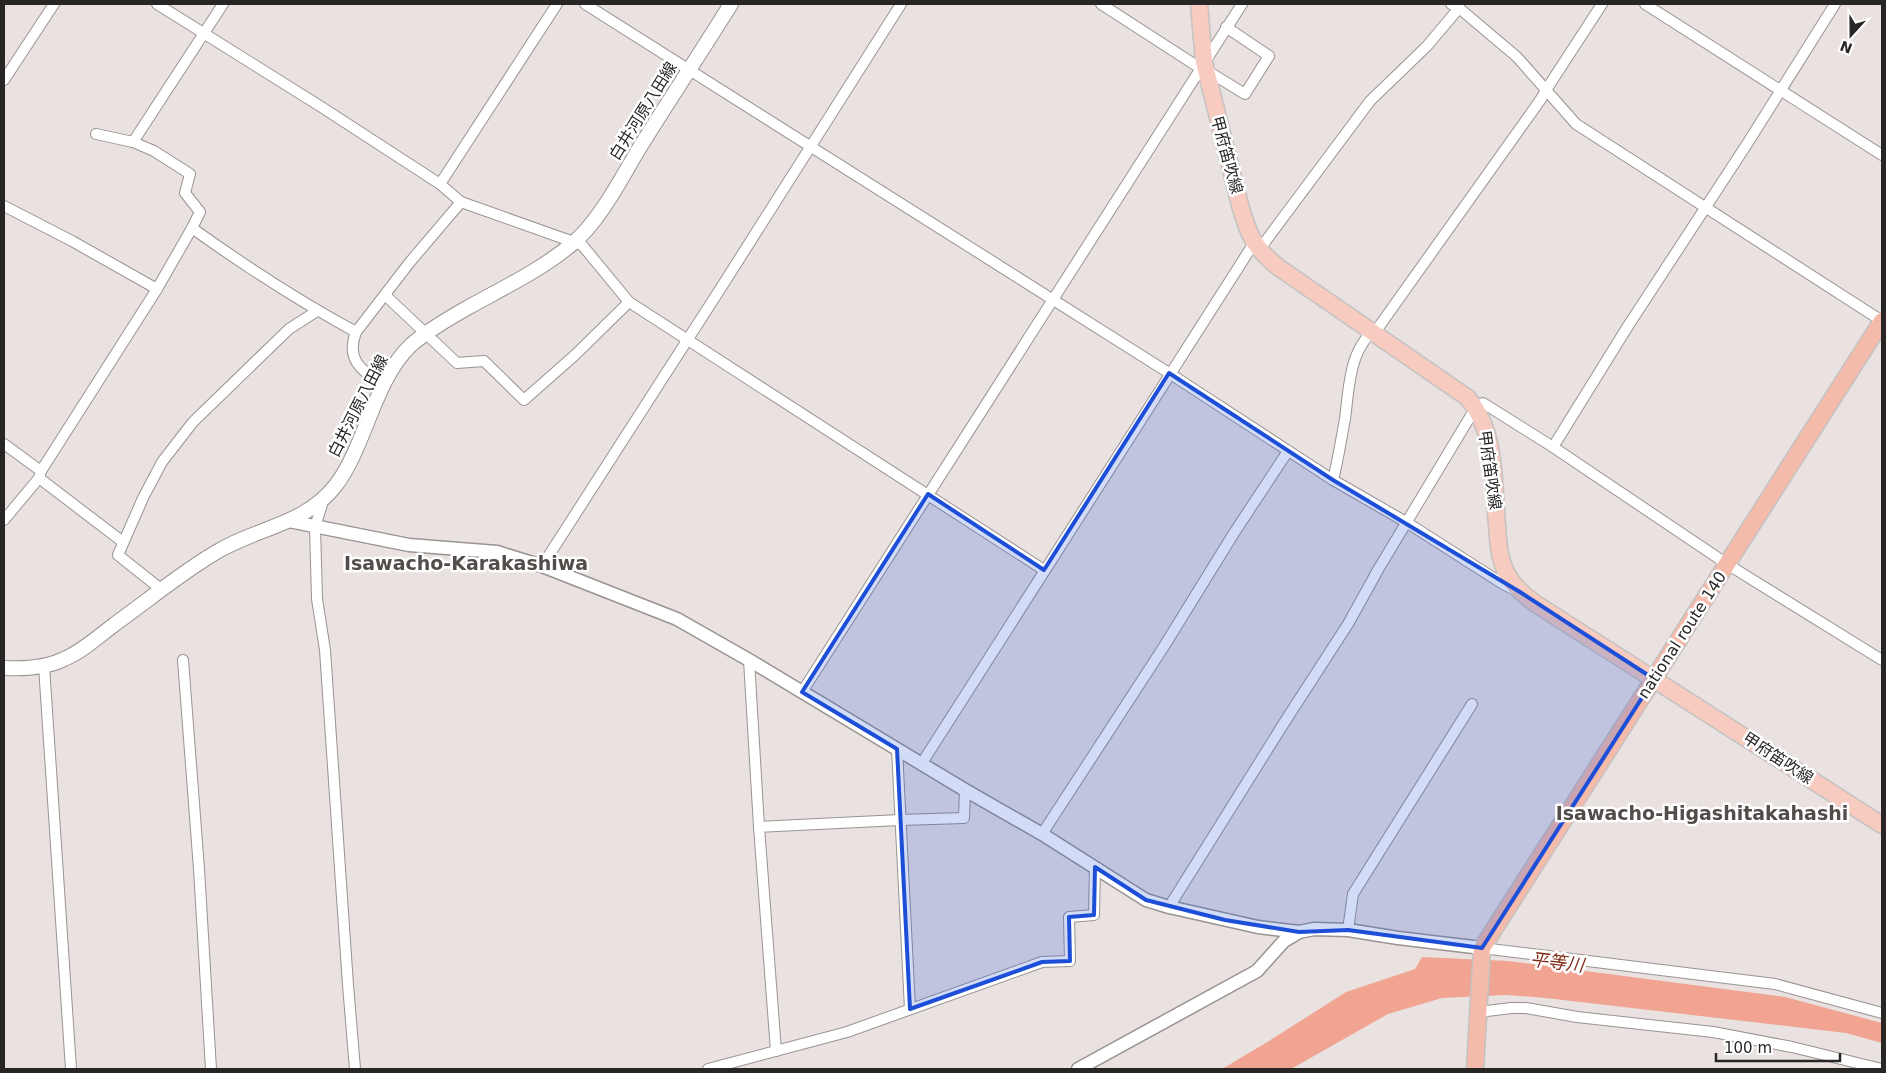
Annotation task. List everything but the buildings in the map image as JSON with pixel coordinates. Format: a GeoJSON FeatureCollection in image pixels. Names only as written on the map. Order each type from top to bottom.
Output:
{"type":"FeatureCollection","features":[{"type":"Feature","properties":{"kind":"highway","name":"national route 140"},"geometry":{"type":"LineString","coordinates":[[1482,950],[1882,321]]}},
{"type":"Feature","properties":{"kind":"highway"},"geometry":{"type":"LineString","coordinates":[[1475,1069],[1482,950]]}},
{"type":"Feature","properties":{"kind":"main road","name":"白井河原八田線"},"geometry":{"type":"LineString","coordinates":[[4,668],[44,666],[65,659],[80,650],[188,570],[248,536],[289,521],[313,508],[324,498],[336,485],[347,466],[384,386],[404,353],[426,333],[532,272],[574,243],[592,222],[732,4]]}},
{"type":"Feature","properties":{"kind":"main road","name":"甲府笛吹線"},"geometry":{"type":"LineString","coordinates":[[1199,4],[1203,67],[1247,229],[1256,246],[1278,267],[1468,398],[1476,407],[1487,430],[1491,452],[1501,558],[1508,575],[1520,592],[1882,825]]}},
{"type":"Feature","properties":{"kind":"street"},"geometry":{"type":"LineString","coordinates":[[4,80],[54,4]]}},
{"type":"Feature","properties":{"kind":"street"},"geometry":{"type":"LineString","coordinates":[[157,4],[440,184],[460,202],[582,245],[629,302],[1044,570]]}},
{"type":"Feature","properties":{"kind":"street"},"geometry":{"type":"LineString","coordinates":[[133,142],[223,4]]}},
{"type":"Feature","properties":{"kind":"street"},"geometry":{"type":"LineString","coordinates":[[440,184],[557,4]]}},
{"type":"Feature","properties":{"kind":"street"},"geometry":{"type":"LineString","coordinates":[[585,4],[1169,373],[1333,480],[1406,522],[1503,584],[1520,592]]}},
{"type":"Feature","properties":{"kind":"street"},"geometry":{"type":"LineString","coordinates":[[542,566],[901,4]]}},
{"type":"Feature","properties":{"kind":"street"},"geometry":{"type":"LineString","coordinates":[[1102,4],[1245,94],[1269,56],[1226,28]]}},
{"type":"Feature","properties":{"kind":"street"},"geometry":{"type":"LineString","coordinates":[[802,692],[1242,4]]}},
{"type":"Feature","properties":{"kind":"street"},"geometry":{"type":"LineString","coordinates":[[1333,480],[1339,458],[1349,382],[1363,341],[1371,332],[1378,328],[1542,99],[1602,4]]}},
{"type":"Feature","properties":{"kind":"street"},"geometry":{"type":"LineString","coordinates":[[1645,4],[1882,156]]}},
{"type":"Feature","properties":{"kind":"street"},"geometry":{"type":"LineString","coordinates":[[1553,447],[1628,326],[1747,144],[1835,4]]}},
{"type":"Feature","properties":{"kind":"street"},"geometry":{"type":"LineString","coordinates":[[922,763],[1169,373],[1256,246],[1370,101],[1427,46],[1455,6],[1517,57],[1576,124],[1882,321]]}},
{"type":"Feature","properties":{"kind":"street"},"geometry":{"type":"LineString","coordinates":[[4,520],[40,474],[157,289],[200,212],[185,193],[190,174],[154,151],[133,142],[96,134]]}},
{"type":"Feature","properties":{"kind":"street"},"geometry":{"type":"LineString","coordinates":[[384,386],[359,365],[353,355],[352,344],[356,332],[460,202]]}},
{"type":"Feature","properties":{"kind":"street"},"geometry":{"type":"LineString","coordinates":[[4,206],[72,241],[157,289]]}},
{"type":"Feature","properties":{"kind":"street"},"geometry":{"type":"LineString","coordinates":[[192,228],[317,311],[356,332]]}},
{"type":"Feature","properties":{"kind":"street"},"geometry":{"type":"LineString","coordinates":[[385,295],[456,363],[484,361],[524,400],[575,355],[629,302]]}},
{"type":"Feature","properties":{"kind":"street"},"geometry":{"type":"LineString","coordinates":[[162,590],[118,555],[143,498],[162,462],[193,422],[289,330],[317,311]]}},
{"type":"Feature","properties":{"kind":"street"},"geometry":{"type":"LineString","coordinates":[[1169,907],[1348,624],[1406,522],[1476,407],[1483,403],[1553,447],[1727,564],[1882,660]]}},
{"type":"Feature","properties":{"kind":"street"},"geometry":{"type":"LineString","coordinates":[[4,444],[123,542]]}},
{"type":"Feature","properties":{"kind":"street"},"geometry":{"type":"LineString","coordinates":[[1042,834],[1288,451]]}},
{"type":"Feature","properties":{"kind":"street"},"geometry":{"type":"LineString","coordinates":[[324,498],[315,527],[317,599],[325,650],[355,1069]]}},
{"type":"Feature","properties":{"kind":"street"},"geometry":{"type":"LineString","coordinates":[[289,521],[409,545],[497,552],[542,566],[677,619],[1042,834],[1146,900],[1258,927],[1298,932],[1314,929],[1348,930],[1482,950],[1775,984],[1882,1012]]}},
{"type":"Feature","properties":{"kind":"street"},"geometry":{"type":"LineString","coordinates":[[183,660],[199,869],[211,1069]]}},
{"type":"Feature","properties":{"kind":"street"},"geometry":{"type":"LineString","coordinates":[[749,660],[759,827],[776,1051]]}},
{"type":"Feature","properties":{"kind":"street"},"geometry":{"type":"LineString","coordinates":[[44,666],[71,1069]]}},
{"type":"Feature","properties":{"kind":"street"},"geometry":{"type":"LineString","coordinates":[[1348,930],[1353,894],[1472,704]]}},
{"type":"Feature","properties":{"kind":"street"},"geometry":{"type":"LineString","coordinates":[[897,749],[910,1009]]}},
{"type":"Feature","properties":{"kind":"street"},"geometry":{"type":"LineString","coordinates":[[759,827],[964,818],[965,790]]}},
{"type":"Feature","properties":{"kind":"street"},"geometry":{"type":"LineString","coordinates":[[708,1069],[847,1032],[1042,962],[1070,961],[1069,917],[1094,915],[1095,867]]}},
{"type":"Feature","properties":{"kind":"street"},"geometry":{"type":"LineString","coordinates":[[1078,1069],[1257,970],[1284,941],[1298,932]]}},
{"type":"Feature","properties":{"kind":"street"},"geometry":{"type":"LineString","coordinates":[[1479,1010],[1526,1008],[1596,1019],[1713,1032],[1792,1047],[1882,1069]]}},
{"type":"Feature","properties":{"kind":"highlighted area"},"geometry":{"type":"Polygon","coordinates":[[[1169,373],[1333,480],[1520,592],[1654,679],[1482,948],[1348,930],[1299,932],[1225,920],[1146,900],[1095,867],[1094,915],[1069,917],[1070,961],[1042,962],[910,1009],[897,749],[802,692],[928,494],[1044,570],[1169,373]]]}},
{"type":"Feature","properties":{"kind":"shaded area"},"geometry":{"type":"Polygon","coordinates":[[[1422,957],[1508,961],[1785,997],[1882,1023],[1882,1043],[1846,1033],[1506,995],[1442,998],[1388,1014],[1291,1069],[1222,1069],[1346,992],[1415,969],[1422,957]]]}},
{"type":"Feature","properties":{"kind":"district","name":"Isawacho-Karakashiwa"},"geometry":{"type":"Point","coordinates":[466,563]}},
{"type":"Feature","properties":{"kind":"district","name":"Isawacho-Higashitakahashi"},"geometry":{"type":"Point","coordinates":[1702,813]}},
{"type":"Feature","properties":{"kind":"water label","name":"平等川"},"geometry":{"type":"Point","coordinates":[1557,962]}}]}
